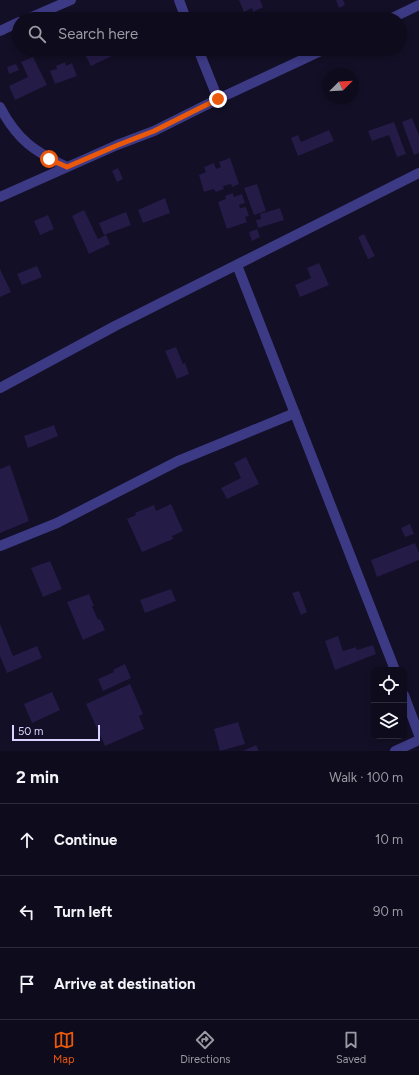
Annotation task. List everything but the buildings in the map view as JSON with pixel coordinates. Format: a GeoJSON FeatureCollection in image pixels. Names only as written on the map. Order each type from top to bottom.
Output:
{"type":"FeatureCollection","features":[{"type":"Feature","properties":{"kind":"street"},"geometry":{"type":"LineString","coordinates":[[43,12],[71,0]]}},
{"type":"Feature","properties":{"kind":"street"},"geometry":{"type":"LineString","coordinates":[[179,0],[183,12]]}},
{"type":"Feature","properties":{"kind":"street"},"geometry":{"type":"LineString","coordinates":[[404,12],[419,5]]}},
{"type":"Feature","properties":{"kind":"street"},"geometry":{"type":"LineString","coordinates":[[0,31],[12,25]]}},
{"type":"Feature","properties":{"kind":"street"},"geometry":{"type":"LineString","coordinates":[[201,56],[218,99]]}},
{"type":"Feature","properties":{"kind":"street"},"geometry":{"type":"LineString","coordinates":[[0,197],[118,145],[154,131],[310,56]]}},
{"type":"Feature","properties":{"kind":"street"},"geometry":{"type":"LineString","coordinates":[[0,107],[7,121],[21,139],[34,150],[67,167]]}},
{"type":"Feature","properties":{"kind":"street"},"geometry":{"type":"LineString","coordinates":[[0,388],[115,326],[419,173]]}},
{"type":"Feature","properties":{"kind":"street"},"geometry":{"type":"LineString","coordinates":[[237,265],[394,667]]}},
{"type":"Feature","properties":{"kind":"street"},"geometry":{"type":"LineString","coordinates":[[0,546],[58,523],[178,461],[295,413]]}},
{"type":"Feature","properties":{"kind":"street"},"geometry":{"type":"LineString","coordinates":[[407,703],[419,735]]}},
{"type":"Feature","properties":{"kind":"street"},"geometry":{"type":"LineString","coordinates":[[395,751],[419,740]]}},
{"type":"Feature","properties":{"kind":"route"},"geometry":{"type":"LineString","coordinates":[[49,159],[67,167],[154,131],[218,99]]}}]}
